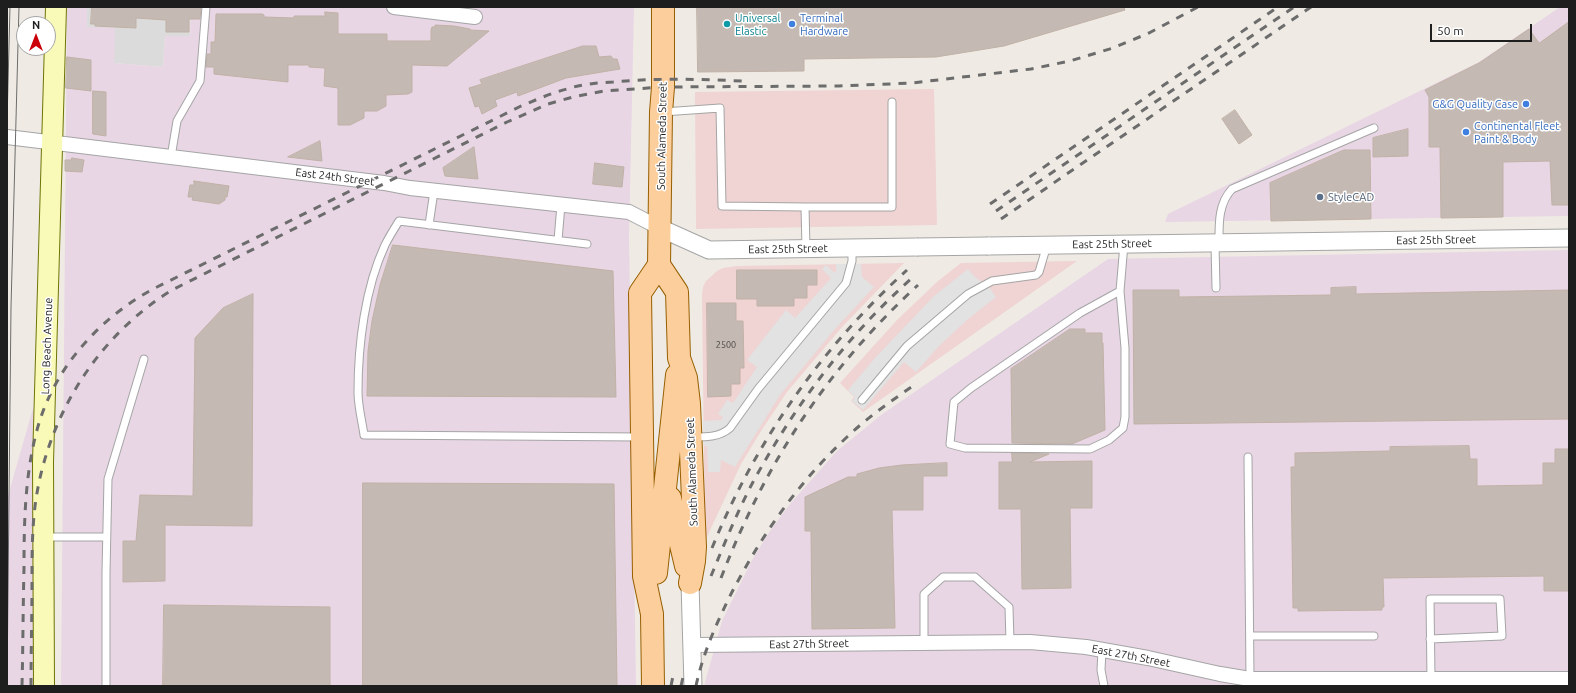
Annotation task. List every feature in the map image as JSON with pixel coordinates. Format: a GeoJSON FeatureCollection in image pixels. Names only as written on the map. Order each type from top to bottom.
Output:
{"type":"FeatureCollection","features":[{"type":"Feature","properties":{"kind":"main road","name":"Long Beach Avenue"},"geometry":{"type":"LineString","coordinates":[[44,686],[44,462],[56,7]]}},
{"type":"Feature","properties":{"kind":"main road","name":"South Alameda Street"},"geometry":{"type":"LineString","coordinates":[[663,7],[663,87],[661,112],[659,265],[677,292],[679,358],[686,378],[688,392],[695,556],[690,582]]}},
{"type":"Feature","properties":{"kind":"main road"},"geometry":{"type":"LineString","coordinates":[[652,614],[644,576],[640,293],[659,265]]}},
{"type":"Feature","properties":{"kind":"main road"},"geometry":{"type":"LineString","coordinates":[[654,686],[652,614],[679,358]]}},
{"type":"Feature","properties":{"kind":"main road"},"geometry":{"type":"LineString","coordinates":[[641,384],[690,582]]}},
{"type":"Feature","properties":{"kind":"street"},"geometry":{"type":"LineString","coordinates":[[394,7],[475,17]]}},
{"type":"Feature","properties":{"kind":"street","name":"East 24th Street"},"geometry":{"type":"LineString","coordinates":[[7,137],[384,183],[434,191],[629,212],[660,228]]}},
{"type":"Feature","properties":{"kind":"street","name":"East 25th Street"},"geometry":{"type":"LineString","coordinates":[[660,228],[709,250],[1124,243],[1217,244],[1569,238]]}},
{"type":"Feature","properties":{"kind":"street","name":"South Alameda Street"},"geometry":{"type":"LineString","coordinates":[[690,582],[693,686]]}},
{"type":"Feature","properties":{"kind":"street","name":"East 27th Street"},"geometry":{"type":"LineString","coordinates":[[693,645],[1010,642],[1058,644],[1102,650],[1220,674],[1250,678],[1438,681],[1569,679]]}},
{"type":"Feature","properties":{"kind":"lane"},"geometry":{"type":"LineString","coordinates":[[171,157],[177,120],[200,81],[206,7]]}},
{"type":"Feature","properties":{"kind":"lane"},"geometry":{"type":"LineString","coordinates":[[661,112],[720,108],[722,206],[892,207],[892,102]]}},
{"type":"Feature","properties":{"kind":"lane"},"geometry":{"type":"LineString","coordinates":[[1216,288],[1217,244],[1222,204],[1232,189],[1374,128]]}},
{"type":"Feature","properties":{"kind":"lane"},"geometry":{"type":"LineString","coordinates":[[429,225],[434,191]]}},
{"type":"Feature","properties":{"kind":"lane"},"geometry":{"type":"LineString","coordinates":[[558,240],[561,205]]}},
{"type":"Feature","properties":{"kind":"lane"},"geometry":{"type":"LineString","coordinates":[[805,207],[806,249]]}},
{"type":"Feature","properties":{"kind":"lane"},"geometry":{"type":"LineString","coordinates":[[587,244],[399,221],[386,245],[376,270],[367,303],[360,350],[358,393],[364,434],[642,437]]}},
{"type":"Feature","properties":{"kind":"lane"},"geometry":{"type":"LineString","coordinates":[[1120,291],[1080,313],[971,388],[954,402],[950,444],[965,448],[1090,448],[1109,440],[1123,428],[1125,417],[1125,348],[1120,291],[1124,243]]}},
{"type":"Feature","properties":{"kind":"lane"},"geometry":{"type":"LineString","coordinates":[[862,400],[907,346],[968,294],[992,281],[1036,275],[1039,272],[1048,245]]}},
{"type":"Feature","properties":{"kind":"lane"},"geometry":{"type":"LineString","coordinates":[[691,437],[708,437],[724,433],[730,428],[758,389],[846,283],[852,261],[852,248]]}},
{"type":"Feature","properties":{"kind":"lane"},"geometry":{"type":"LineString","coordinates":[[106,686],[106,537],[108,479],[144,359]]}},
{"type":"Feature","properties":{"kind":"lane"},"geometry":{"type":"LineString","coordinates":[[1248,457],[1250,678]]}},
{"type":"Feature","properties":{"kind":"lane"},"geometry":{"type":"LineString","coordinates":[[44,537],[106,537]]}},
{"type":"Feature","properties":{"kind":"lane"},"geometry":{"type":"LineString","coordinates":[[924,643],[924,594],[943,577],[975,577],[1009,607],[1010,642]]}},
{"type":"Feature","properties":{"kind":"lane"},"geometry":{"type":"LineString","coordinates":[[1430,639],[1502,636],[1500,598],[1430,599],[1430,639],[1438,681]]}},
{"type":"Feature","properties":{"kind":"lane"},"geometry":{"type":"LineString","coordinates":[[1250,636],[1374,636]]}},
{"type":"Feature","properties":{"kind":"lane"},"geometry":{"type":"LineString","coordinates":[[1102,650],[1101,670],[1104,686]]}},
{"type":"Feature","properties":{"kind":"shaded area"},"geometry":{"type":"Polygon","coordinates":[[[67,7],[87,7],[87,27],[115,28],[114,63],[163,67],[165,36],[190,36],[191,7],[634,7],[629,237],[636,686],[61,686],[67,7]]]}},
{"type":"Feature","properties":{"kind":"shaded area"},"geometry":{"type":"Polygon","coordinates":[[[87,7],[191,7],[190,36],[165,36],[163,67],[114,63],[87,27],[87,7]]]}},
{"type":"Feature","properties":{"kind":"shaded area"},"geometry":{"type":"Polygon","coordinates":[[[1560,7],[1569,7],[1569,216],[1165,222],[1168,214],[1479,62],[1560,7]]]}},
{"type":"Feature","properties":{"kind":"shaded area"},"geometry":{"type":"Polygon","coordinates":[[[934,89],[937,225],[696,229],[695,92],[934,89]]]}},
{"type":"Feature","properties":{"kind":"shaded area"},"geometry":{"type":"Polygon","coordinates":[[[1569,250],[1569,686],[704,686],[722,621],[752,560],[770,531],[790,504],[837,451],[881,415],[1108,259],[1569,250]]]}},
{"type":"Feature","properties":{"kind":"shaded area"},"geometry":{"type":"Polygon","coordinates":[[[1077,261],[863,412],[851,401],[854,397],[840,383],[897,320],[938,281],[961,263],[1077,261]]]}},
{"type":"Feature","properties":{"kind":"shaded area"},"geometry":{"type":"Polygon","coordinates":[[[904,263],[843,326],[787,392],[741,464],[705,541],[702,295],[703,287],[706,281],[717,271],[723,268],[737,266],[904,263]]]}},
{"type":"Feature","properties":{"kind":"shaded area"},"geometry":{"type":"Polygon","coordinates":[[[836,264],[861,264],[862,277],[874,287],[835,329],[780,395],[735,467],[721,460],[720,472],[708,472],[707,446],[704,446],[703,421],[721,420],[723,417],[718,414],[727,400],[733,403],[757,367],[747,360],[786,310],[795,318],[831,278],[822,269],[826,265],[835,273],[836,264]]]}},
{"type":"Feature","properties":{"kind":"shaded area"},"geometry":{"type":"Polygon","coordinates":[[[968,269],[975,277],[990,288],[996,297],[967,320],[939,346],[916,372],[904,362],[863,410],[852,401],[855,397],[848,390],[875,358],[934,296],[968,269]]]}},
{"type":"Feature","properties":{"kind":"shaded area"},"geometry":{"type":"Polygon","coordinates":[[[39,395],[35,686],[7,686],[7,499],[32,412],[39,395]]]}},
{"type":"Feature","properties":{"kind":"building"},"geometry":{"type":"Polygon","coordinates":[[[92,7],[201,7],[200,19],[189,19],[189,32],[166,32],[166,20],[136,18],[136,28],[95,26],[95,24],[91,24],[92,7]]]}},
{"type":"Feature","properties":{"kind":"building"},"geometry":{"type":"Polygon","coordinates":[[[697,7],[1124,7],[1125,10],[1004,46],[936,57],[804,59],[804,71],[698,72],[697,7]]]}},
{"type":"Feature","properties":{"kind":"building"},"geometry":{"type":"Polygon","coordinates":[[[325,12],[338,13],[338,34],[387,34],[387,41],[431,41],[431,30],[432,27],[435,27],[435,25],[489,31],[447,66],[412,65],[412,92],[408,94],[386,95],[386,106],[377,111],[364,111],[364,118],[350,125],[338,125],[338,88],[324,86],[325,68],[309,67],[309,65],[288,65],[288,82],[214,74],[214,67],[206,67],[207,54],[211,54],[211,42],[215,42],[216,14],[262,14],[264,17],[294,18],[294,16],[325,16],[325,12]]]}},
{"type":"Feature","properties":{"kind":"building"},"geometry":{"type":"Polygon","coordinates":[[[1569,22],[1569,205],[1552,205],[1550,161],[1503,162],[1503,217],[1441,218],[1440,147],[1429,147],[1429,97],[1425,90],[1479,63],[1529,29],[1539,43],[1569,22]]]}},
{"type":"Feature","properties":{"kind":"building"},"geometry":{"type":"Polygon","coordinates":[[[583,46],[596,46],[599,57],[611,56],[613,59],[617,59],[620,69],[566,78],[518,96],[517,92],[495,100],[497,106],[482,114],[479,106],[475,107],[469,88],[482,84],[480,80],[583,46]]]}},
{"type":"Feature","properties":{"kind":"building"},"geometry":{"type":"Polygon","coordinates":[[[67,57],[91,60],[91,91],[66,88],[67,57]]]}},
{"type":"Feature","properties":{"kind":"building"},"geometry":{"type":"Polygon","coordinates":[[[93,91],[106,92],[106,136],[93,134],[93,91]]]}},
{"type":"Feature","properties":{"kind":"building"},"geometry":{"type":"Polygon","coordinates":[[[1235,110],[1252,135],[1239,144],[1222,119],[1235,110]]]}},
{"type":"Feature","properties":{"kind":"building"},"geometry":{"type":"Polygon","coordinates":[[[1408,129],[1408,156],[1373,157],[1373,138],[1408,129]]]}},
{"type":"Feature","properties":{"kind":"building"},"geometry":{"type":"Polygon","coordinates":[[[320,141],[322,161],[288,157],[320,141]]]}},
{"type":"Feature","properties":{"kind":"building"},"geometry":{"type":"Polygon","coordinates":[[[474,147],[478,179],[445,176],[443,168],[474,147]]]}},
{"type":"Feature","properties":{"kind":"building","name":"StyleCAD"},"geometry":{"type":"Polygon","coordinates":[[[1344,150],[1370,150],[1371,219],[1271,221],[1270,183],[1344,150]]]}},
{"type":"Feature","properties":{"kind":"building"},"geometry":{"type":"Polygon","coordinates":[[[72,158],[84,160],[82,172],[65,171],[65,160],[71,160],[72,158]]]}},
{"type":"Feature","properties":{"kind":"building"},"geometry":{"type":"Polygon","coordinates":[[[595,163],[624,167],[622,187],[593,184],[595,163]]]}},
{"type":"Feature","properties":{"kind":"building"},"geometry":{"type":"Polygon","coordinates":[[[194,181],[229,186],[227,197],[225,197],[225,200],[219,204],[192,200],[193,197],[188,197],[190,185],[194,185],[194,181]]]}},
{"type":"Feature","properties":{"kind":"building"},"geometry":{"type":"Polygon","coordinates":[[[393,245],[613,271],[616,397],[367,396],[368,351],[372,321],[380,285],[393,245]]]}},
{"type":"Feature","properties":{"kind":"building"},"geometry":{"type":"Polygon","coordinates":[[[737,270],[817,270],[817,285],[807,285],[807,298],[794,298],[794,306],[757,306],[757,299],[737,299],[737,270]]]}},
{"type":"Feature","properties":{"kind":"building"},"geometry":{"type":"Polygon","coordinates":[[[1356,287],[1356,294],[1569,290],[1569,419],[1134,424],[1133,290],[1179,290],[1179,297],[1331,295],[1331,288],[1356,287]]]}},
{"type":"Feature","properties":{"kind":"building"},"geometry":{"type":"Polygon","coordinates":[[[253,294],[252,526],[165,525],[165,581],[123,582],[123,541],[136,541],[140,495],[193,496],[195,338],[223,308],[253,294]]]}},
{"type":"Feature","properties":{"kind":"building"},"geometry":{"type":"Polygon","coordinates":[[[707,303],[736,303],[736,321],[743,321],[744,368],[740,368],[740,384],[731,384],[731,396],[708,397],[707,303]]]}},
{"type":"Feature","properties":{"kind":"building"},"geometry":{"type":"Polygon","coordinates":[[[1070,329],[1085,329],[1085,333],[1102,333],[1105,430],[1072,444],[1012,443],[1011,369],[1070,329]]]}},
{"type":"Feature","properties":{"kind":"building"},"geometry":{"type":"Polygon","coordinates":[[[1469,446],[1470,459],[1477,459],[1477,486],[1543,485],[1543,463],[1555,463],[1555,449],[1569,449],[1569,591],[1544,591],[1544,576],[1383,578],[1384,607],[1382,607],[1382,610],[1298,611],[1298,608],[1293,608],[1291,467],[1295,467],[1295,453],[1390,451],[1390,447],[1469,446]]]}},
{"type":"Feature","properties":{"kind":"building"},"geometry":{"type":"Polygon","coordinates":[[[1012,453],[1049,454],[1030,462],[1092,461],[1092,508],[1070,508],[1071,588],[1022,589],[1021,509],[999,509],[999,462],[1012,462],[1012,453]]]}},
{"type":"Feature","properties":{"kind":"building"},"geometry":{"type":"Polygon","coordinates":[[[947,463],[947,476],[923,476],[923,510],[892,510],[895,628],[812,629],[811,531],[805,531],[805,497],[848,477],[857,477],[857,474],[879,468],[902,465],[947,463]]]}},
{"type":"Feature","properties":{"kind":"building"},"geometry":{"type":"Polygon","coordinates":[[[363,483],[614,484],[617,686],[363,686],[363,483]]]}},
{"type":"Feature","properties":{"kind":"building"},"geometry":{"type":"Polygon","coordinates":[[[164,605],[330,607],[330,686],[163,686],[164,605]]]}},
{"type":"Feature","properties":{"kind":"tram line"},"geometry":{"type":"LineString","coordinates":[[7,122],[10,7]]}},
{"type":"Feature","properties":{"kind":"tram line"},"geometry":{"type":"LineString","coordinates":[[7,686],[11,307],[19,7]]}},
{"type":"Feature","properties":{"kind":"railway"},"geometry":{"type":"LineString","coordinates":[[31,686],[32,550],[34,519],[36,499],[52,437],[65,408],[81,380],[100,354],[121,330],[145,309],[172,290],[507,122],[548,104],[573,97],[604,91],[663,87],[839,86],[912,83],[1031,69],[1070,61],[1113,48],[1149,33],[1198,7]]}},
{"type":"Feature","properties":{"kind":"railway"},"geometry":{"type":"LineString","coordinates":[[990,204],[1278,7]]}},
{"type":"Feature","properties":{"kind":"railway"},"geometry":{"type":"LineString","coordinates":[[996,211],[1294,7]]}},
{"type":"Feature","properties":{"kind":"railway"},"geometry":{"type":"LineString","coordinates":[[1001,219],[1311,7]]}},
{"type":"Feature","properties":{"kind":"railway"},"geometry":{"type":"LineString","coordinates":[[22,686],[24,532],[26,495],[34,441],[47,401],[57,381],[70,361],[84,343],[118,312],[137,298],[157,287],[521,106],[549,95],[573,87],[595,83],[677,79],[742,81]]}},
{"type":"Feature","properties":{"kind":"railway"},"geometry":{"type":"LineString","coordinates":[[712,548],[729,509],[749,471],[770,434],[794,398],[819,364],[847,331],[907,270]]}},
{"type":"Feature","properties":{"kind":"railway"},"geometry":{"type":"LineString","coordinates":[[711,576],[747,493],[786,426],[844,348],[888,300],[912,278]]}},
{"type":"Feature","properties":{"kind":"railway"},"geometry":{"type":"LineString","coordinates":[[721,578],[758,495],[802,420],[827,384],[855,350],[885,317],[918,285]]}},
{"type":"Feature","properties":{"kind":"railway"},"geometry":{"type":"LineString","coordinates":[[696,686],[707,650],[726,603],[769,529],[797,491],[829,454],[872,415],[917,383]]}},
{"type":"Feature","properties":{"kind":"railway"},"geometry":{"type":"LineString","coordinates":[[671,686],[674,671]]}},
{"type":"Feature","properties":{"kind":"railway"},"geometry":{"type":"LineString","coordinates":[[681,686],[684,673]]}},
{"type":"Feature","properties":{"kind":"place","name":"Universal Elastic"},"geometry":{"type":"Point","coordinates":[727,24]}},
{"type":"Feature","properties":{"kind":"place","name":"Terminal Hardware"},"geometry":{"type":"Point","coordinates":[792,24]}},
{"type":"Feature","properties":{"kind":"place","name":"G&G Quality Case"},"geometry":{"type":"Point","coordinates":[1526,104]}},
{"type":"Feature","properties":{"kind":"place","name":"Continental Fleet Paint & Body"},"geometry":{"type":"Point","coordinates":[1466,132]}},
{"type":"Feature","properties":{"kind":"place","name":"StyleCAD"},"geometry":{"type":"Point","coordinates":[1320,197]}}]}
